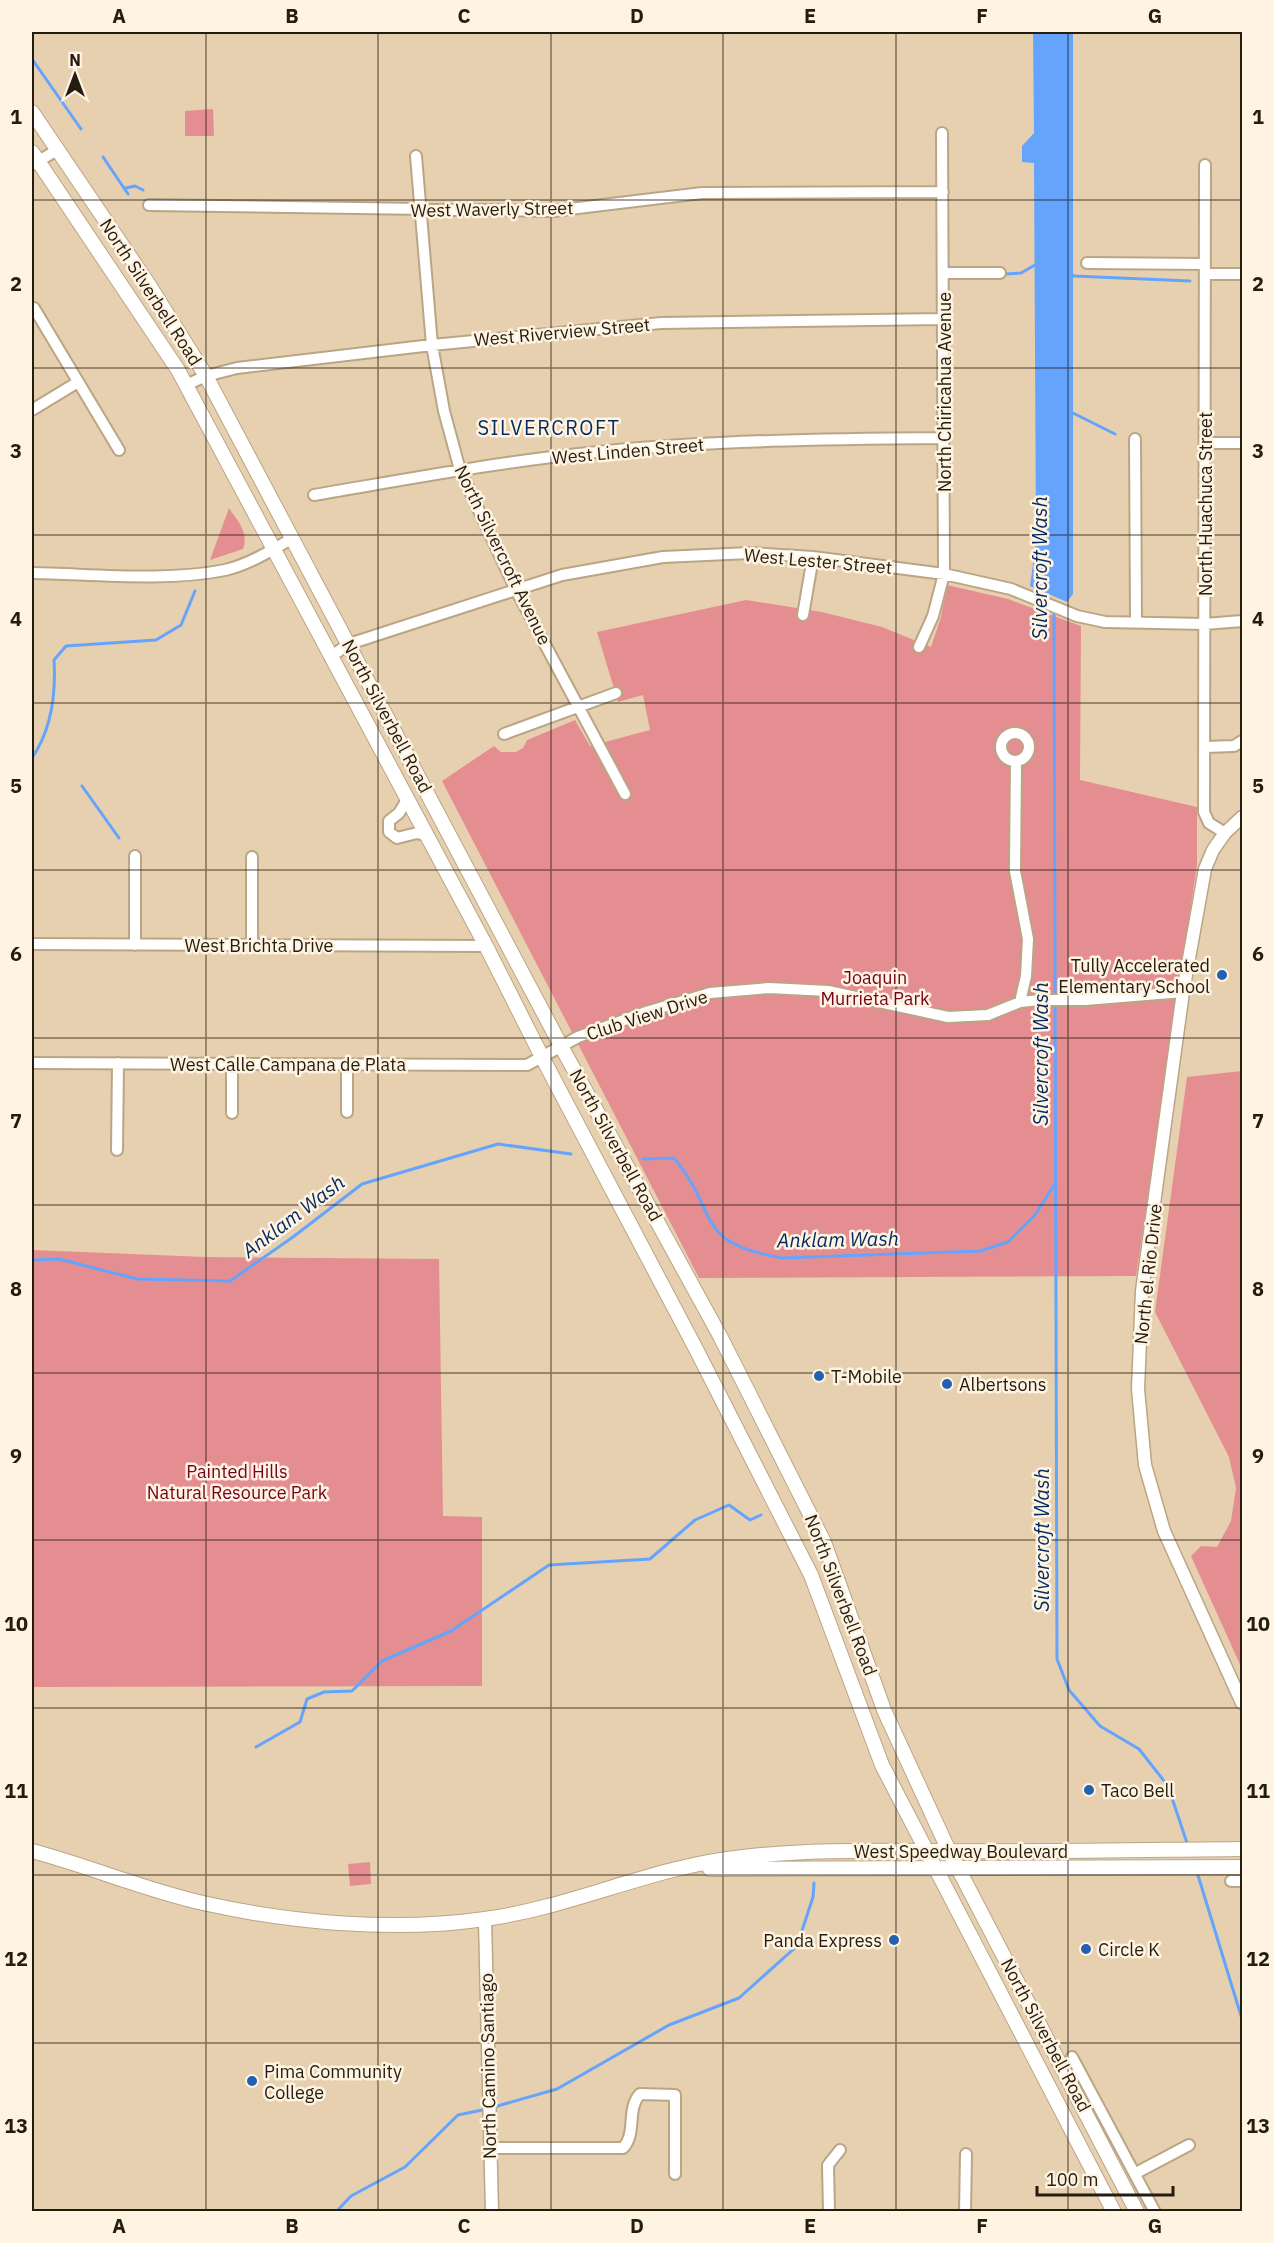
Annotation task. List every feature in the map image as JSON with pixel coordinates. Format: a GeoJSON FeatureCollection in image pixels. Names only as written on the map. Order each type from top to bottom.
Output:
{"type":"FeatureCollection","features":[{"type":"Feature","properties":{"kind":"main road","name":"North Silverbell Road"},"geometry":{"type":"LineString","coordinates":[[32,112],[149,285],[206,376],[561,1046],[720,1336],[824,1542],[884,1710],[949,1851],[1137,2211]]}},
{"type":"Feature","properties":{"kind":"main road","name":"North Silverbell Road"},"geometry":{"type":"LineString","coordinates":[[33,159],[99,249],[186,385],[272,550],[486,946],[542,1057],[698,1351],[811,1575],[882,1765],[1114,2211]]}},
{"type":"Feature","properties":{"kind":"main road"},"geometry":{"type":"LineString","coordinates":[[486,946],[504,938]]}},
{"type":"Feature","properties":{"kind":"main road","name":"West Speedway Boulevard"},"geometry":{"type":"LineString","coordinates":[[32,1851],[202,1903],[320,1922],[410,1925],[485,1920],[563,1904],[681,1869],[739,1857],[794,1853],[925,1850],[1242,1849]]}},
{"type":"Feature","properties":{"kind":"main road"},"geometry":{"type":"LineString","coordinates":[[1111,1850],[1111,1869]]}},
{"type":"Feature","properties":{"kind":"main road","name":"West Speedway Boulevard"},"geometry":{"type":"LineString","coordinates":[[681,1869],[1242,1868]]}},
{"type":"Feature","properties":{"kind":"street","name":"North Chiricahua Avenue"},"geometry":{"type":"LineString","coordinates":[[920,647],[933,616],[944,574],[942,133]]}},
{"type":"Feature","properties":{"kind":"street"},"geometry":{"type":"LineString","coordinates":[[33,159],[57,150]]}},
{"type":"Feature","properties":{"kind":"street","name":"North Silvercroft Avenue"},"geometry":{"type":"LineString","coordinates":[[416,156],[432,345],[444,411],[460,470],[516,590],[625,794]]}},
{"type":"Feature","properties":{"kind":"street","name":"North Huachuca Street"},"geometry":{"type":"LineString","coordinates":[[1205,165],[1204,812],[1209,823],[1224,833]]}},
{"type":"Feature","properties":{"kind":"street","name":"West Waverly Street"},"geometry":{"type":"LineString","coordinates":[[149,205],[554,211],[702,194],[943,192]]}},
{"type":"Feature","properties":{"kind":"street"},"geometry":{"type":"LineString","coordinates":[[1087,263],[1205,269],[1242,274]]}},
{"type":"Feature","properties":{"kind":"street"},"geometry":{"type":"LineString","coordinates":[[944,273],[1000,273]]}},
{"type":"Feature","properties":{"kind":"street"},"geometry":{"type":"LineString","coordinates":[[34,308],[118,450]]}},
{"type":"Feature","properties":{"kind":"street","name":"West Riverview Street"},"geometry":{"type":"LineString","coordinates":[[186,385],[206,376],[237,368],[432,345],[662,323],[943,318]]}},
{"type":"Feature","properties":{"kind":"street"},"geometry":{"type":"LineString","coordinates":[[32,410],[78,382]]}},
{"type":"Feature","properties":{"kind":"street","name":"West Linden Street"},"geometry":{"type":"LineString","coordinates":[[314,495],[460,470],[597,452],[765,439],[945,438]]}},
{"type":"Feature","properties":{"kind":"street"},"geometry":{"type":"LineString","coordinates":[[1135,439],[1136,622]]}},
{"type":"Feature","properties":{"kind":"street"},"geometry":{"type":"LineString","coordinates":[[1205,443],[1242,443]]}},
{"type":"Feature","properties":{"kind":"street"},"geometry":{"type":"LineString","coordinates":[[32,573],[190,575],[227,570],[291,539]]}},
{"type":"Feature","properties":{"kind":"street","name":"West Lester Street"},"geometry":{"type":"LineString","coordinates":[[330,657],[349,644],[562,575],[663,557],[750,554],[813,557],[944,574],[1011,589],[1067,612],[1105,622],[1205,624],[1242,621]]}},
{"type":"Feature","properties":{"kind":"street"},"geometry":{"type":"LineString","coordinates":[[803,615],[813,557]]}},
{"type":"Feature","properties":{"kind":"street"},"geometry":{"type":"LineString","coordinates":[[504,734],[616,693]]}},
{"type":"Feature","properties":{"kind":"street"},"geometry":{"type":"LineString","coordinates":[[1205,747],[1234,746],[1242,741]]}},
{"type":"Feature","properties":{"kind":"street"},"geometry":{"type":"LineString","coordinates":[[1016,761],[1015,871],[1028,939],[1026,976],[1020,1002]]}},
{"type":"Feature","properties":{"kind":"street","name":"North Silverbell Road"},"geometry":{"type":"LineString","coordinates":[[408,798],[399,813],[389,821],[389,832],[397,838],[417,833],[428,836]]}},
{"type":"Feature","properties":{"kind":"street","name":"North el Rio Drive"},"geometry":{"type":"LineString","coordinates":[[1242,817],[1224,833],[1205,869],[1184,992],[1142,1291],[1138,1389],[1145,1465],[1164,1531],[1242,1703]]}},
{"type":"Feature","properties":{"kind":"street"},"geometry":{"type":"LineString","coordinates":[[135,856],[135,945]]}},
{"type":"Feature","properties":{"kind":"street"},"geometry":{"type":"LineString","coordinates":[[252,857],[252,945]]}},
{"type":"Feature","properties":{"kind":"street","name":"West Brichta Drive"},"geometry":{"type":"LineString","coordinates":[[32,944],[486,946]]}},
{"type":"Feature","properties":{"kind":"street","name":"Club View Drive"},"geometry":{"type":"LineString","coordinates":[[542,1057],[578,1037],[646,1012],[722,992],[769,987],[828,991],[948,1017],[988,1015],[1020,1002],[1184,992]]}},
{"type":"Feature","properties":{"kind":"street","name":"West Calle Campana de Plata"},"geometry":{"type":"LineString","coordinates":[[32,1063],[527,1065],[542,1057]]}},
{"type":"Feature","properties":{"kind":"street"},"geometry":{"type":"LineString","coordinates":[[117,1150],[118,1063]]}},
{"type":"Feature","properties":{"kind":"street"},"geometry":{"type":"LineString","coordinates":[[232,1063],[232,1113]]}},
{"type":"Feature","properties":{"kind":"street"},"geometry":{"type":"LineString","coordinates":[[347,1064],[347,1112]]}},
{"type":"Feature","properties":{"kind":"street"},"geometry":{"type":"LineString","coordinates":[[1231,1881],[1242,1881]]}},
{"type":"Feature","properties":{"kind":"street","name":"North Camino Santiago"},"geometry":{"type":"LineString","coordinates":[[485,1920],[492,2211]]}},
{"type":"Feature","properties":{"kind":"street","name":"North Silverbell Road"},"geometry":{"type":"LineString","coordinates":[[1072,2056],[1155,2211]]}},
{"type":"Feature","properties":{"kind":"street"},"geometry":{"type":"LineString","coordinates":[[490,2148],[623,2148],[628,2139],[632,2103],[640,2094],[675,2095],[675,2174]]}},
{"type":"Feature","properties":{"kind":"street"},"geometry":{"type":"LineString","coordinates":[[1136,2173],[1189,2145]]}},
{"type":"Feature","properties":{"kind":"street"},"geometry":{"type":"LineString","coordinates":[[829,2211],[828,2165],[840,2150]]}},
{"type":"Feature","properties":{"kind":"street"},"geometry":{"type":"LineString","coordinates":[[965,2211],[966,2154]]}},
{"type":"Feature","properties":{"kind":"green space"},"geometry":{"type":"Polygon","coordinates":[[[213,109],[214,136],[185,136],[185,111],[213,109]]]}},
{"type":"Feature","properties":{"kind":"green space"},"geometry":{"type":"Polygon","coordinates":[[[229,508],[244,532],[243,549],[210,560],[229,508]]]}},
{"type":"Feature","properties":{"kind":"green space","name":"Joaquin Murrieta Park"},"geometry":{"type":"Polygon","coordinates":[[[947,585],[1008,599],[1081,626],[1080,780],[1197,807],[1197,865],[1136,1276],[699,1278],[442,781],[494,746],[501,752],[516,752],[523,748],[527,740],[575,720],[590,746],[650,730],[643,695],[618,702],[597,632],[746,600],[822,612],[882,627],[931,647],[941,617],[947,585]]]}},
{"type":"Feature","properties":{"kind":"green space"},"geometry":{"type":"Polygon","coordinates":[[[1242,1071],[1242,1669],[1191,1556],[1201,1546],[1217,1547],[1231,1521],[1236,1488],[1229,1457],[1155,1312],[1187,1077],[1242,1071]]]}},
{"type":"Feature","properties":{"kind":"green space","name":"Painted Hills Natural Resource Park"},"geometry":{"type":"Polygon","coordinates":[[[32,1250],[206,1257],[439,1259],[443,1516],[482,1517],[482,1686],[32,1687],[32,1250]]]}},
{"type":"Feature","properties":{"kind":"green space"},"geometry":{"type":"Polygon","coordinates":[[[370,1862],[371,1884],[350,1886],[348,1864],[370,1862]]]}},
{"type":"Feature","properties":{"kind":"water"},"geometry":{"type":"Polygon","coordinates":[[[1033,32],[1073,32],[1073,594],[1067,602],[1030,586],[1036,543],[1034,163],[1022,162],[1022,146],[1034,133],[1033,32]]]}},
{"type":"Feature","properties":{"kind":"waterway"},"geometry":{"type":"LineString","coordinates":[[32,59],[81,129]]}},
{"type":"Feature","properties":{"kind":"waterway"},"geometry":{"type":"LineString","coordinates":[[103,157],[128,194]]}},
{"type":"Feature","properties":{"kind":"waterway"},"geometry":{"type":"LineString","coordinates":[[126,188],[135,186],[143,190]]}},
{"type":"Feature","properties":{"kind":"waterway"},"geometry":{"type":"LineString","coordinates":[[1006,274],[1021,273],[1035,265]]}},
{"type":"Feature","properties":{"kind":"waterway"},"geometry":{"type":"LineString","coordinates":[[1070,273],[1074,276],[1190,281]]}},
{"type":"Feature","properties":{"kind":"waterway"},"geometry":{"type":"LineString","coordinates":[[1071,412],[1115,434]]}},
{"type":"Feature","properties":{"kind":"waterway"},"geometry":{"type":"LineString","coordinates":[[32,758],[44,735],[51,711],[54,660],[66,646],[156,640],[181,625],[195,591]]}},
{"type":"Feature","properties":{"kind":"waterway","name":"Silvercroft Wash"},"geometry":{"type":"LineString","coordinates":[[1054,609],[1057,1659],[1069,1690],[1100,1726],[1139,1749],[1168,1786],[1188,1846]]}},
{"type":"Feature","properties":{"kind":"waterway"},"geometry":{"type":"LineString","coordinates":[[82,786],[119,838]]}},
{"type":"Feature","properties":{"kind":"waterway","name":"Anklam Wash"},"geometry":{"type":"LineString","coordinates":[[32,1260],[59,1259],[137,1279],[230,1281],[293,1237],[362,1184],[498,1144],[571,1154]]}},
{"type":"Feature","properties":{"kind":"waterway","name":"Anklam Wash"},"geometry":{"type":"LineString","coordinates":[[643,1159],[674,1158],[720,1234],[733,1244],[782,1258],[980,1251],[1008,1242],[1035,1215],[1054,1185]]}},
{"type":"Feature","properties":{"kind":"waterway"},"geometry":{"type":"LineString","coordinates":[[256,1747],[300,1722],[307,1699],[324,1692],[352,1691],[382,1661],[451,1631],[549,1565],[650,1559],[695,1520],[729,1505],[750,1520],[761,1515]]}},
{"type":"Feature","properties":{"kind":"waterway","name":"Silvercroft Wash"},"geometry":{"type":"LineString","coordinates":[[1197,1872],[1242,2019]]}},
{"type":"Feature","properties":{"kind":"waterway"},"geometry":{"type":"LineString","coordinates":[[494,2107],[557,2089],[669,2025],[739,1998],[797,1946],[813,1897],[814,1883]]}},
{"type":"Feature","properties":{"kind":"waterway"},"geometry":{"type":"LineString","coordinates":[[336,2212],[351,2196],[405,2167],[458,2115],[487,2109]]}},
{"type":"Feature","properties":{"kind":"place","name":"Tully Accelerated Elementary School"},"geometry":{"type":"Point","coordinates":[1222,975]}},
{"type":"Feature","properties":{"kind":"place","name":"T-Mobile"},"geometry":{"type":"Point","coordinates":[819,1376]}},
{"type":"Feature","properties":{"kind":"place","name":"Albertsons"},"geometry":{"type":"Point","coordinates":[947,1384]}},
{"type":"Feature","properties":{"kind":"place","name":"Taco Bell"},"geometry":{"type":"Point","coordinates":[1089,1790]}},
{"type":"Feature","properties":{"kind":"place","name":"Panda Express"},"geometry":{"type":"Point","coordinates":[894,1940]}},
{"type":"Feature","properties":{"kind":"place","name":"Circle K"},"geometry":{"type":"Point","coordinates":[1086,1949]}},
{"type":"Feature","properties":{"kind":"place","name":"Pima Community College"},"geometry":{"type":"Point","coordinates":[252,2081]}},
{"type":"Feature","properties":{"kind":"district","name":"SILVERCROFT"},"geometry":{"type":"Point","coordinates":[549,427]}}]}
